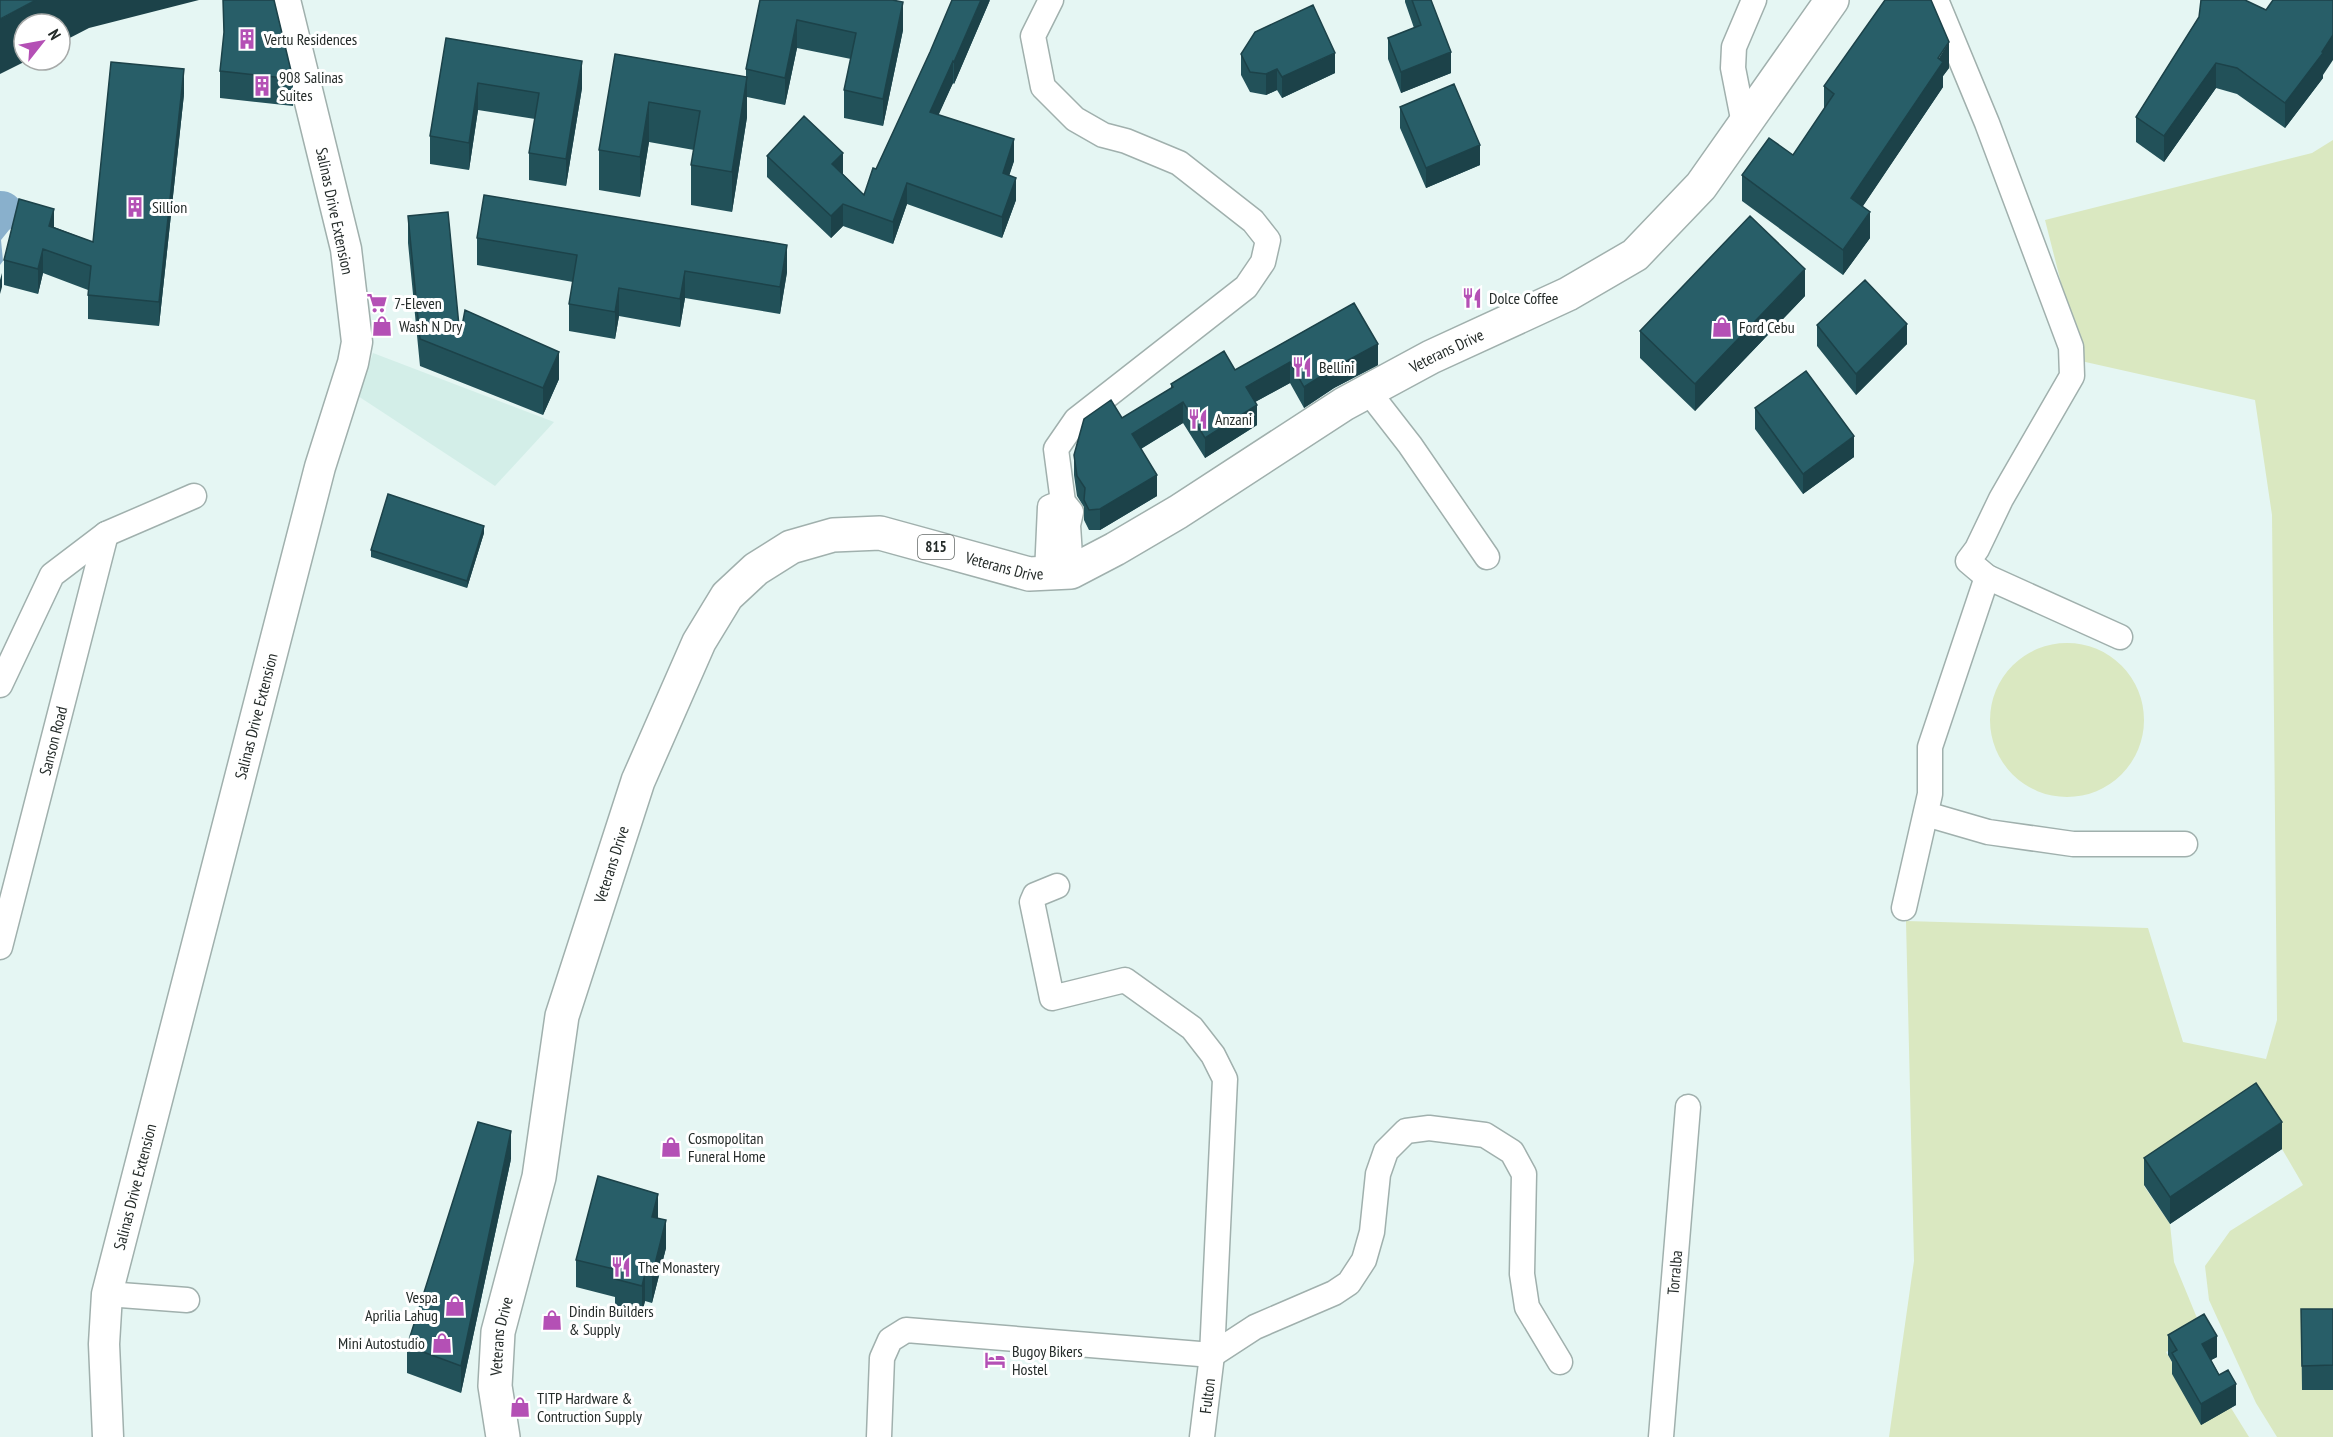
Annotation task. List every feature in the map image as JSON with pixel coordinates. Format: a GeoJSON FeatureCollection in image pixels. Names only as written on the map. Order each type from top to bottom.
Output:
{"type":"FeatureCollection","features":[{"type":"Feature","properties":{"kind":"main road","name":"Veterans Drive"},"geometry":{"type":"LineString","coordinates":[[503,1437],[495,1386],[498,1332],[539,1176],[561,1016],[638,781],[699,642],[727,596],[756,569],[790,547],[833,536],[880,533],[1029,574],[1059,573],[1178,512],[1344,404],[1431,357],[1568,294],[1635,255],[1701,186],[1832,0]]}},
{"type":"Feature","properties":{"kind":"street","name":"Salinas Drive Extension"},"geometry":{"type":"LineString","coordinates":[[108,1437],[105,1344],[107,1294],[320,467],[353,363],[357,342],[346,249],[285,0]]}},
{"type":"Feature","properties":{"kind":"street"},"geometry":{"type":"LineString","coordinates":[[1052,0],[1033,36],[1043,87],[1075,119],[1103,135],[1126,141],[1179,163],[1253,221],[1268,240],[1263,262],[1246,287],[1076,420],[1056,450],[1063,502],[1050,507],[1059,573]]}},
{"type":"Feature","properties":{"kind":"street"},"geometry":{"type":"LineString","coordinates":[[1744,124],[1733,68],[1734,47],[1754,0]]}},
{"type":"Feature","properties":{"kind":"street"},"geometry":{"type":"LineString","coordinates":[[1936,0],[1987,123],[2071,347],[2072,376],[2001,500],[1977,549],[1968,561],[1987,577],[2120,637]]}},
{"type":"Feature","properties":{"kind":"street"},"geometry":{"type":"LineString","coordinates":[[1368,391],[1410,445],[1487,557]]}},
{"type":"Feature","properties":{"kind":"street"},"geometry":{"type":"LineString","coordinates":[[0,685],[52,575],[106,534],[195,496]]}},
{"type":"Feature","properties":{"kind":"street","name":"Sanson Road"},"geometry":{"type":"LineString","coordinates":[[0,947],[106,534]]}},
{"type":"Feature","properties":{"kind":"street"},"geometry":{"type":"LineString","coordinates":[[1904,908],[1930,794],[1930,747],[1987,577]]}},
{"type":"Feature","properties":{"kind":"street"},"geometry":{"type":"LineString","coordinates":[[1926,814],[1988,832],[2073,844],[2185,844]]}},
{"type":"Feature","properties":{"kind":"street","name":"Fulton"},"geometry":{"type":"LineString","coordinates":[[1057,886],[1035,895],[1032,902],[1052,998],[1125,980],[1192,1028],[1213,1054],[1225,1079],[1212,1355],[1202,1437]]}},
{"type":"Feature","properties":{"kind":"street","name":"Torralba"},"geometry":{"type":"LineString","coordinates":[[1661,1437],[1688,1107]]}},
{"type":"Feature","properties":{"kind":"street"},"geometry":{"type":"LineString","coordinates":[[879,1437],[882,1358],[890,1340],[906,1330],[1212,1355],[1255,1328],[1334,1293],[1349,1284],[1364,1260],[1372,1232],[1378,1174],[1386,1151],[1406,1131],[1429,1128],[1485,1135],[1512,1152],[1524,1174],[1522,1274],[1527,1307],[1560,1362]]}},
{"type":"Feature","properties":{"kind":"street"},"geometry":{"type":"LineString","coordinates":[[107,1294],[187,1300]]}},
{"type":"Feature","properties":{"kind":"shaded area"},"geometry":{"type":"Polygon","coordinates":[[[373,353],[554,422],[495,486],[358,396],[373,353]]]}},
{"type":"Feature","properties":{"kind":"green space"},"geometry":{"type":"Polygon","coordinates":[[[2333,140],[2333,1437],[2277,1437],[2256,1403],[2209,1300],[2205,1266],[2230,1231],[2303,1185],[2282,1149],[2144,1186],[2170,1224],[2174,1262],[2204,1335],[2166,1352],[2177,1371],[2231,1408],[2249,1437],[1889,1437],[1914,1261],[1906,921],[2148,928],[2183,1042],[2266,1059],[2277,1020],[2272,515],[2255,400],[2081,361],[2045,220],[2312,153],[2333,140]]]}},
{"type":"Feature","properties":{"kind":"green space"},"geometry":{"type":"Polygon","coordinates":[[[2067,643],[2096,649],[2110,656],[2121,666],[2131,677],[2138,691],[2144,720],[2138,749],[2131,763],[2121,774],[2110,784],[2096,791],[2067,797],[2038,791],[2024,784],[2013,774],[2003,763],[1996,749],[1990,720],[1996,691],[2003,677],[2013,666],[2024,656],[2038,649],[2067,643]]]}},
{"type":"Feature","properties":{"kind":"water"},"geometry":{"type":"Polygon","coordinates":[[[0,191],[14,195],[24,207],[21,221],[1,240],[3,261],[0,265],[0,191]]]}},
{"type":"Feature","properties":{"kind":"building"},"geometry":{"type":"Polygon","coordinates":[[[0,0],[36,0],[12,12],[0,19],[0,0]]]}},
{"type":"Feature","properties":{"kind":"building","name":"Vertu Residences"},"geometry":{"type":"Polygon","coordinates":[[[223,0],[274,0],[293,79],[220,71],[224,32],[223,0]]]}},
{"type":"Feature","properties":{"kind":"building"},"geometry":{"type":"Polygon","coordinates":[[[760,0],[892,0],[903,2],[883,99],[844,90],[856,33],[797,20],[785,78],[746,69],[760,0]]]}},
{"type":"Feature","properties":{"kind":"building"},"geometry":{"type":"Polygon","coordinates":[[[952,0],[981,0],[930,112],[1014,139],[1003,173],[1016,178],[1002,217],[907,183],[893,222],[843,204],[831,216],[767,156],[804,116],[843,153],[832,164],[864,195],[873,168],[876,169],[952,0]]]}},
{"type":"Feature","properties":{"kind":"building"},"geometry":{"type":"Polygon","coordinates":[[[1412,0],[1431,0],[1451,52],[1401,72],[1388,38],[1421,25],[1412,0]]]}},
{"type":"Feature","properties":{"kind":"building"},"geometry":{"type":"Polygon","coordinates":[[[1885,0],[1931,0],[1949,42],[1938,58],[1943,62],[1851,198],[1870,212],[1843,250],[1742,175],[1769,138],[1793,155],[1834,94],[1824,86],[1885,0]]]}},
{"type":"Feature","properties":{"kind":"building"},"geometry":{"type":"Polygon","coordinates":[[[2201,0],[2245,0],[2266,10],[2273,0],[2333,0],[2333,35],[2323,53],[2285,103],[2237,68],[2216,63],[2164,136],[2136,117],[2199,17],[2201,0]]]}},
{"type":"Feature","properties":{"kind":"building"},"geometry":{"type":"Polygon","coordinates":[[[1313,5],[1335,53],[1282,77],[1277,69],[1266,74],[1250,72],[1241,54],[1255,32],[1313,5]]]}},
{"type":"Feature","properties":{"kind":"building"},"geometry":{"type":"Polygon","coordinates":[[[446,38],[582,61],[566,159],[529,153],[539,93],[478,83],[469,143],[430,136],[446,38]]]}},
{"type":"Feature","properties":{"kind":"building"},"geometry":{"type":"Polygon","coordinates":[[[615,54],[747,77],[732,172],[691,165],[700,111],[649,102],[640,157],[599,150],[615,54]]]}},
{"type":"Feature","properties":{"kind":"building","name":"Sillion"},"geometry":{"type":"Polygon","coordinates":[[[111,62],[184,69],[159,302],[88,295],[91,266],[43,249],[38,269],[4,260],[19,199],[54,209],[49,226],[93,242],[111,62]]]}},
{"type":"Feature","properties":{"kind":"building"},"geometry":{"type":"Polygon","coordinates":[[[1454,84],[1480,145],[1426,168],[1400,107],[1454,84]]]}},
{"type":"Feature","properties":{"kind":"building"},"geometry":{"type":"Polygon","coordinates":[[[484,195],[787,245],[780,287],[685,271],[680,299],[619,288],[615,312],[569,304],[577,255],[477,238],[484,195]]]}},
{"type":"Feature","properties":{"kind":"building"},"geometry":{"type":"Polygon","coordinates":[[[448,212],[459,326],[462,326],[465,310],[559,352],[543,388],[420,339],[408,216],[448,212]]]}},
{"type":"Feature","properties":{"kind":"building","name":"Ford Cebu"},"geometry":{"type":"Polygon","coordinates":[[[1750,216],[1805,269],[1695,384],[1640,331],[1750,216]]]}},
{"type":"Feature","properties":{"kind":"building"},"geometry":{"type":"Polygon","coordinates":[[[1865,280],[1907,324],[1856,374],[1817,325],[1865,280]]]}},
{"type":"Feature","properties":{"kind":"building"},"geometry":{"type":"Polygon","coordinates":[[[1354,303],[1378,344],[1304,387],[1290,362],[1246,387],[1257,405],[1205,438],[1183,402],[1132,434],[1157,475],[1100,509],[1089,510],[1084,500],[1085,488],[1077,476],[1074,455],[1084,419],[1111,400],[1122,418],[1173,387],[1171,384],[1224,351],[1235,370],[1354,303]]]}},
{"type":"Feature","properties":{"kind":"building"},"geometry":{"type":"Polygon","coordinates":[[[1806,371],[1854,436],[1803,474],[1755,408],[1806,371]]]}},
{"type":"Feature","properties":{"kind":"building"},"geometry":{"type":"Polygon","coordinates":[[[388,494],[484,526],[467,581],[371,550],[388,494]]]}},
{"type":"Feature","properties":{"kind":"building"},"geometry":{"type":"Polygon","coordinates":[[[2256,1083],[2282,1122],[2170,1197],[2144,1158],[2256,1083]]]}},
{"type":"Feature","properties":{"kind":"building"},"geometry":{"type":"Polygon","coordinates":[[[478,1122],[511,1131],[461,1366],[407,1346],[478,1122]]]}},
{"type":"Feature","properties":{"kind":"building","name":"The Monastery"},"geometry":{"type":"Polygon","coordinates":[[[598,1176],[658,1194],[652,1217],[666,1220],[652,1276],[645,1274],[642,1286],[615,1279],[618,1270],[576,1260],[598,1176]]]}},
{"type":"Feature","properties":{"kind":"building"},"geometry":{"type":"Polygon","coordinates":[[[2301,1309],[2333,1309],[2333,1365],[2302,1366],[2301,1309]]]}},
{"type":"Feature","properties":{"kind":"building"},"geometry":{"type":"Polygon","coordinates":[[[2204,1314],[2217,1336],[2202,1344],[2219,1375],[2228,1370],[2236,1384],[2201,1404],[2172,1353],[2177,1350],[2168,1335],[2204,1314]]]}},
{"type":"Feature","properties":{"kind":"place","name":"Vertu Residences"},"geometry":{"type":"Point","coordinates":[247,39]}},
{"type":"Feature","properties":{"kind":"place","name":"908 Salinas Suites"},"geometry":{"type":"Point","coordinates":[262,86]}},
{"type":"Feature","properties":{"kind":"place","name":"Sillion"},"geometry":{"type":"Point","coordinates":[135,207]}},
{"type":"Feature","properties":{"kind":"place","name":"Dolce Coffee"},"geometry":{"type":"Point","coordinates":[1472,298]}},
{"type":"Feature","properties":{"kind":"place","name":"7-Eleven"},"geometry":{"type":"Point","coordinates":[377,303]}},
{"type":"Feature","properties":{"kind":"place","name":"Wash N Dry"},"geometry":{"type":"Point","coordinates":[382,326]}},
{"type":"Feature","properties":{"kind":"place","name":"Ford Cebu"},"geometry":{"type":"Point","coordinates":[1722,327]}},
{"type":"Feature","properties":{"kind":"place","name":"Bellini"},"geometry":{"type":"Point","coordinates":[1302,367]}},
{"type":"Feature","properties":{"kind":"place","name":"Anzani"},"geometry":{"type":"Point","coordinates":[1198,419]}},
{"type":"Feature","properties":{"kind":"place","name":"Cosmopolitan Funeral Home"},"geometry":{"type":"Point","coordinates":[671,1147]}},
{"type":"Feature","properties":{"kind":"place","name":"The Monastery"},"geometry":{"type":"Point","coordinates":[621,1267]}},
{"type":"Feature","properties":{"kind":"place","name":"Vespa Aprilia Lahug"},"geometry":{"type":"Point","coordinates":[455,1306]}},
{"type":"Feature","properties":{"kind":"place","name":"Dindin Builders & Supply"},"geometry":{"type":"Point","coordinates":[552,1320]}},
{"type":"Feature","properties":{"kind":"place","name":"Mini Autostudio"},"geometry":{"type":"Point","coordinates":[442,1343]}},
{"type":"Feature","properties":{"kind":"place","name":"Bugoy Bikers Hostel"},"geometry":{"type":"Point","coordinates":[995,1360]}},
{"type":"Feature","properties":{"kind":"place","name":"TITP Hardware & Contruction Supply"},"geometry":{"type":"Point","coordinates":[520,1407]}}]}
